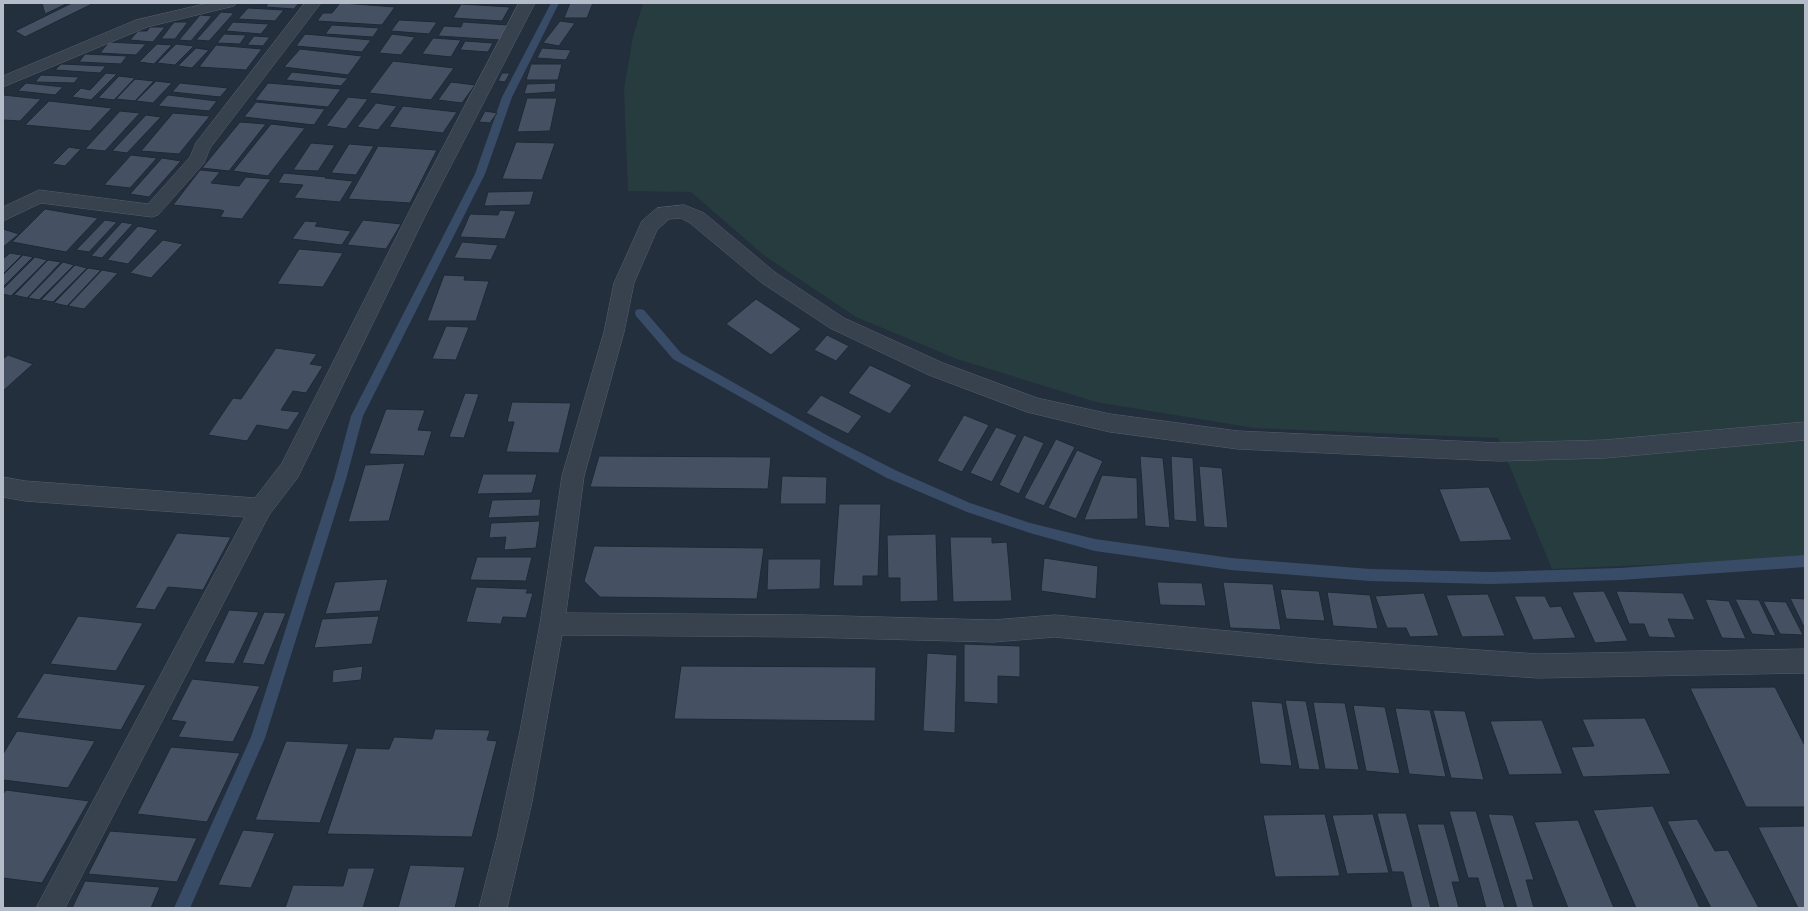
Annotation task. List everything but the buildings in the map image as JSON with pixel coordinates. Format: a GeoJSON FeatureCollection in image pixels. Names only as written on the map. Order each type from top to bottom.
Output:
{"type":"FeatureCollection","features":[{"type":"Feature","properties":{"kind":"street"},"geometry":{"type":"LineString","coordinates":[[3,82],[142,23],[229,3]]}},
{"type":"Feature","properties":{"kind":"street"},"geometry":{"type":"LineString","coordinates":[[3,215],[39,196],[152,211],[198,159],[202,147],[313,3]]}},
{"type":"Feature","properties":{"kind":"street"},"geometry":{"type":"LineString","coordinates":[[50,908],[261,508],[290,470],[418,212],[527,3]]}},
{"type":"Feature","properties":{"kind":"street"},"geometry":{"type":"LineString","coordinates":[[493,908],[507,858],[531,743],[552,624],[573,476],[614,332],[624,283],[649,226],[664,213],[684,211],[697,218],[769,278],[837,323],[936,368],[1035,406],[1110,423],[1238,440],[1499,452],[1605,449],[1805,431]]}},
{"type":"Feature","properties":{"kind":"street"},"geometry":{"type":"LineString","coordinates":[[3,486],[25,491],[261,508]]}},
{"type":"Feature","properties":{"kind":"street"},"geometry":{"type":"LineString","coordinates":[[552,624],[804,626],[993,631],[1055,626],[1316,651],[1538,666],[1805,661]]}},
{"type":"Feature","properties":{"kind":"green space"},"geometry":{"type":"Polygon","coordinates":[[[643,3],[1805,3],[1805,558],[1552,569],[1498,438],[1254,428],[1096,402],[957,359],[856,317],[765,256],[691,192],[628,191],[624,89],[633,37],[643,3]]]}},
{"type":"Feature","properties":{"kind":"waterway"},"geometry":{"type":"LineString","coordinates":[[182,908],[258,738],[340,479],[357,416],[480,174],[507,97],[555,3]]}},
{"type":"Feature","properties":{"kind":"waterway"},"geometry":{"type":"LineString","coordinates":[[640,313],[677,356],[826,440],[891,474],[967,507],[1030,528],[1095,545],[1231,564],[1370,575],[1490,578],[1620,574],[1805,561]]}}]}
